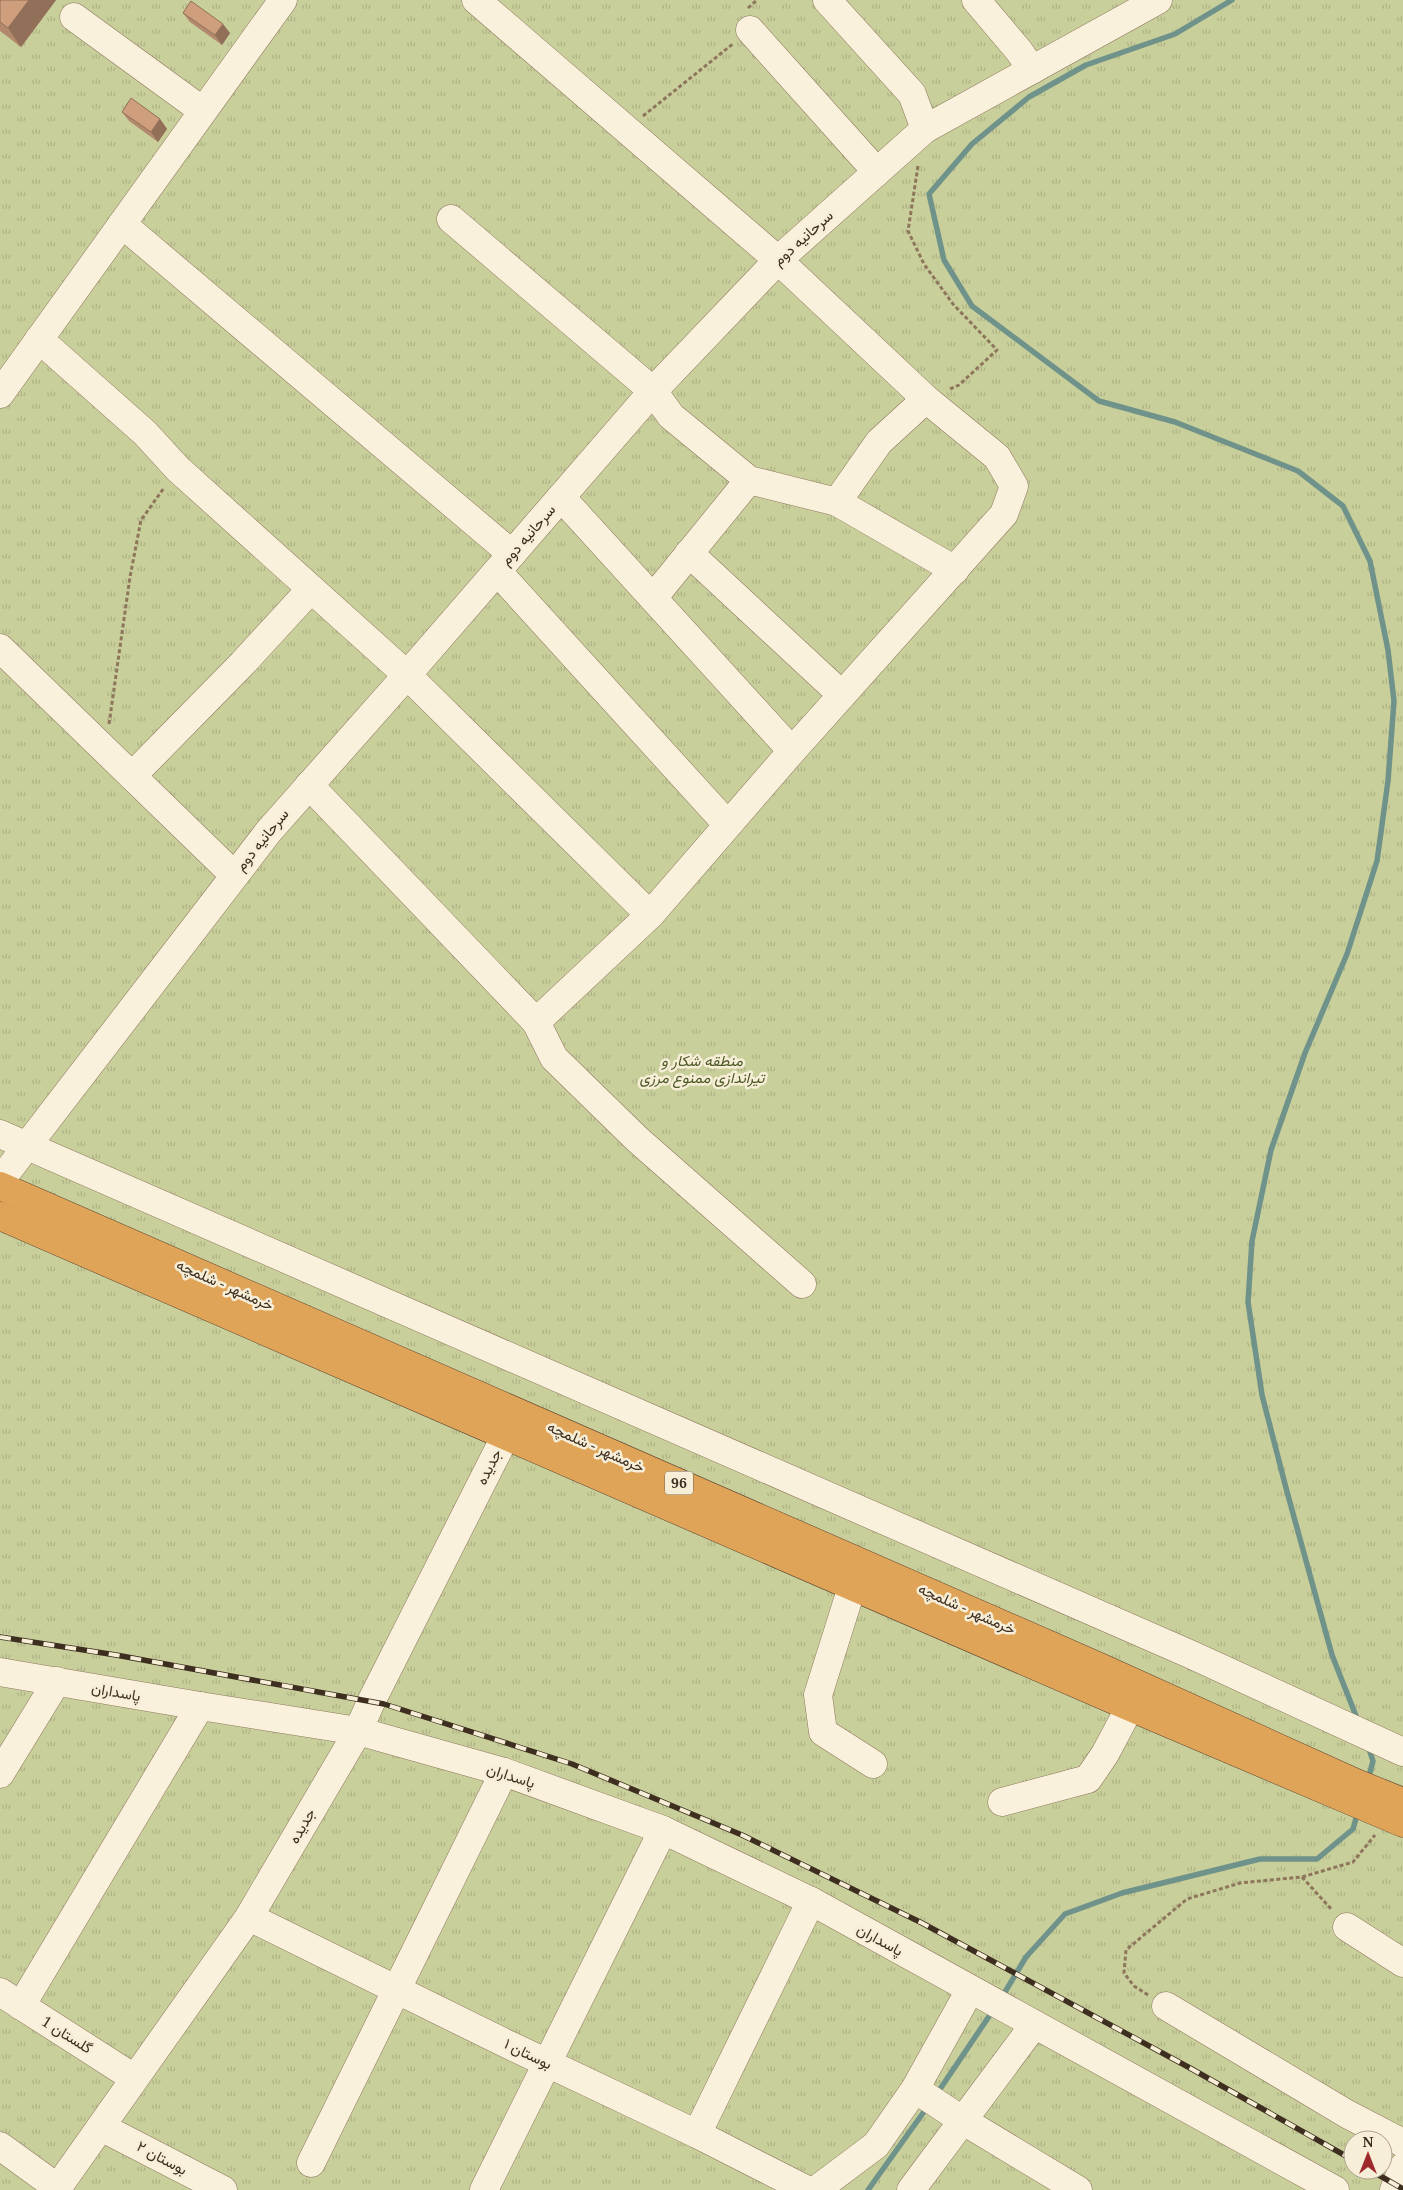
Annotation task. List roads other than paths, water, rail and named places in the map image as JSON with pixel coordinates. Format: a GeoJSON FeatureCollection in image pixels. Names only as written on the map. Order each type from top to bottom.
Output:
{"type":"FeatureCollection","features":[{"type":"Feature","properties":{"kind":"highway","name":"خرمشهر - شلمچه"},"geometry":{"type":"LineString","coordinates":[[0,1186],[1102,1668],[1378,1804]]}},
{"type":"Feature","properties":{"kind":"highway","name":"خرمشهر - شلمچه"},"geometry":{"type":"LineString","coordinates":[[0,1216],[1130,1708],[1378,1804]]}},
{"type":"Feature","properties":{"kind":"street"},"geometry":{"type":"LineString","coordinates":[[0,394],[283,0]]}},
{"type":"Feature","properties":{"kind":"street"},"geometry":{"type":"LineString","coordinates":[[476,0],[778,260],[926,399],[997,457],[1014,486],[1004,514],[727,824],[650,915],[536,1022]]}},
{"type":"Feature","properties":{"kind":"street"},"geometry":{"type":"LineString","coordinates":[[827,0],[912,94],[926,129]]}},
{"type":"Feature","properties":{"kind":"street"},"geometry":{"type":"LineString","coordinates":[[976,0],[1019,51],[1032,70]]}},
{"type":"Feature","properties":{"kind":"street","name":"سرحانیه دوم"},"geometry":{"type":"LineString","coordinates":[[0,1181],[269,830],[407,675],[653,391],[778,260],[926,129],[1158,0]]}},
{"type":"Feature","properties":{"kind":"street"},"geometry":{"type":"LineString","coordinates":[[74,18],[203,111]]}},
{"type":"Feature","properties":{"kind":"street"},"geometry":{"type":"LineString","coordinates":[[750,30],[877,172]]}},
{"type":"Feature","properties":{"kind":"street"},"geometry":{"type":"LineString","coordinates":[[451,219],[653,391],[671,416],[749,480],[837,502],[955,570]]}},
{"type":"Feature","properties":{"kind":"street"},"geometry":{"type":"LineString","coordinates":[[122,224],[504,562],[727,824]]}},
{"type":"Feature","properties":{"kind":"street"},"geometry":{"type":"LineString","coordinates":[[39,338],[145,433],[178,469],[407,675],[650,915]]}},
{"type":"Feature","properties":{"kind":"street"},"geometry":{"type":"LineString","coordinates":[[837,502],[879,442],[926,399]]}},
{"type":"Feature","properties":{"kind":"street"},"geometry":{"type":"LineString","coordinates":[[652,598],[749,480]]}},
{"type":"Feature","properties":{"kind":"street"},"geometry":{"type":"LineString","coordinates":[[561,497],[792,751]]}},
{"type":"Feature","properties":{"kind":"street"},"geometry":{"type":"LineString","coordinates":[[690,553],[842,695]]}},
{"type":"Feature","properties":{"kind":"street"},"geometry":{"type":"LineString","coordinates":[[132,776],[242,664],[311,589]]}},
{"type":"Feature","properties":{"kind":"street"},"geometry":{"type":"LineString","coordinates":[[0,648],[234,875]]}},
{"type":"Feature","properties":{"kind":"street"},"geometry":{"type":"LineString","coordinates":[[309,785],[536,1022],[554,1058],[637,1139],[802,1284]]}},
{"type":"Feature","properties":{"kind":"street"},"geometry":{"type":"LineString","coordinates":[[0,1134],[1192,1655],[1403,1752]]}},
{"type":"Feature","properties":{"kind":"street","name":"جدیده"},"geometry":{"type":"LineString","coordinates":[[57,2189],[249,1917],[358,1731],[370,1702],[504,1436],[518,1412]]}},
{"type":"Feature","properties":{"kind":"street"},"geometry":{"type":"LineString","coordinates":[[852,1587],[818,1695],[823,1732],[872,1764]]}},
{"type":"Feature","properties":{"kind":"street","name":"پاسداران"},"geometry":{"type":"LineString","coordinates":[[0,1672],[358,1731],[504,1772],[663,1830],[811,1901],[1335,2190]]}},
{"type":"Feature","properties":{"kind":"street"},"geometry":{"type":"LineString","coordinates":[[0,1774],[57,1682]]}},
{"type":"Feature","properties":{"kind":"street"},"geometry":{"type":"LineString","coordinates":[[10,1999],[200,1706]]}},
{"type":"Feature","properties":{"kind":"street"},"geometry":{"type":"LineString","coordinates":[[1002,1802],[1088,1779],[1105,1754],[1130,1708]]}},
{"type":"Feature","properties":{"kind":"street"},"geometry":{"type":"LineString","coordinates":[[311,2163],[504,1772]]}},
{"type":"Feature","properties":{"kind":"street"},"geometry":{"type":"LineString","coordinates":[[484,2190],[663,1830]]}},
{"type":"Feature","properties":{"kind":"street"},"geometry":{"type":"LineString","coordinates":[[697,2134],[811,1901]]}},
{"type":"Feature","properties":{"kind":"street","name":"بوستان ۱"},"geometry":{"type":"LineString","coordinates":[[249,1917],[697,2134],[807,2190]]}},
{"type":"Feature","properties":{"kind":"street"},"geometry":{"type":"LineString","coordinates":[[1347,1927],[1403,1963]]}},
{"type":"Feature","properties":{"kind":"street"},"geometry":{"type":"LineString","coordinates":[[816,2190],[876,2145],[919,2091],[976,1993]]}},
{"type":"Feature","properties":{"kind":"street","name":"گلستان 1"},"geometry":{"type":"LineString","coordinates":[[10,1999],[134,2078]]}},
{"type":"Feature","properties":{"kind":"street"},"geometry":{"type":"LineString","coordinates":[[1166,2006],[1347,2114],[1403,2143]]}},
{"type":"Feature","properties":{"kind":"street"},"geometry":{"type":"LineString","coordinates":[[911,2190],[955,2115],[1034,2025]]}},
{"type":"Feature","properties":{"kind":"street"},"geometry":{"type":"LineString","coordinates":[[919,2091],[1078,2190]]}},
{"type":"Feature","properties":{"kind":"street","name":"بوستان ۲"},"geometry":{"type":"LineString","coordinates":[[101,2127],[222,2190]]}},
{"type":"Feature","properties":{"kind":"street"},"geometry":{"type":"LineString","coordinates":[[0,2146],[57,2189]]}},
{"type":"Feature","properties":{"kind":"street"},"geometry":{"type":"LineString","coordinates":[[1394,2190],[1403,2167]]}},
{"type":"Feature","properties":{"kind":"waterway"},"geometry":{"type":"LineString","coordinates":[[1232,0],[1175,34],[1086,65],[1029,97],[972,144],[929,194],[944,260],[972,306],[1099,401],[1175,422],[1298,471],[1343,506],[1370,561],[1388,650],[1394,701],[1388,781],[1377,861],[1347,954],[1305,1053],[1271,1150],[1252,1241],[1248,1302],[1262,1395],[1286,1488],[1332,1655],[1358,1721]]}},
{"type":"Feature","properties":{"kind":"waterway"},"geometry":{"type":"LineString","coordinates":[[1368,1746],[1373,1761],[1368,1780]]}},
{"type":"Feature","properties":{"kind":"waterway"},"geometry":{"type":"LineString","coordinates":[[1002,1997],[1026,1957],[1065,1914],[1122,1893],[1260,1859],[1317,1859],[1353,1829],[1358,1811]]}},
{"type":"Feature","properties":{"kind":"waterway"},"geometry":{"type":"LineString","coordinates":[[936,2095],[994,2009]]}},
{"type":"Feature","properties":{"kind":"waterway"},"geometry":{"type":"LineString","coordinates":[[868,2190],[928,2106]]}},
{"type":"Feature","properties":{"kind":"railway"},"geometry":{"type":"LineString","coordinates":[[0,1637],[116,1655],[384,1704],[572,1764],[742,1835],[922,1923],[1190,2068],[1343,2154]]}},
{"type":"Feature","properties":{"kind":"railway"},"geometry":{"type":"LineString","coordinates":[[1387,2180],[1403,2189]]}},
{"type":"Feature","properties":{"kind":"park label","name":"منطقه شکار و تیراندازی ممنوع مرزی"},"geometry":{"type":"Point","coordinates":[702,1070]}}]}
